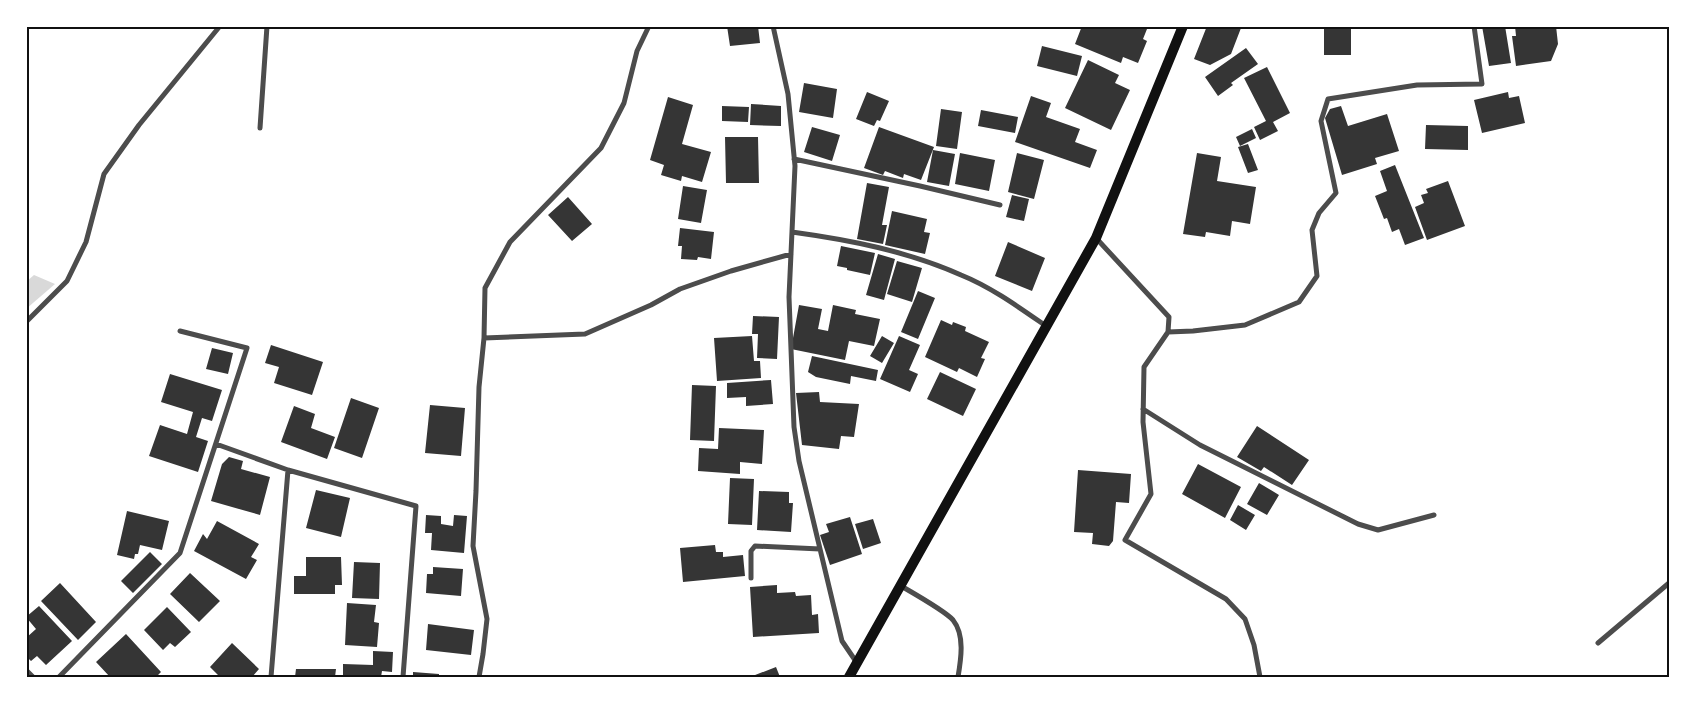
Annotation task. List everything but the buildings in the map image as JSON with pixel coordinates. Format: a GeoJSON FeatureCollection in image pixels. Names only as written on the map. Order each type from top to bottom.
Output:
{"type":"FeatureCollection","features":[{"type":"Feature","properties":{"kind":"main road"},"geometry":{"type":"LineString","coordinates":[[849,677],[1096,238],[1183,26]]}},
{"type":"Feature","properties":{"kind":"street"},"geometry":{"type":"LineString","coordinates":[[26,322],[67,281],[86,242],[104,174],[139,125],[220,26]]}},
{"type":"Feature","properties":{"kind":"street"},"geometry":{"type":"LineString","coordinates":[[260,128],[267,26]]}},
{"type":"Feature","properties":{"kind":"street"},"geometry":{"type":"LineString","coordinates":[[479,677],[484,654],[487,619],[472,546],[476,490],[479,387],[484,338],[485,288],[510,242],[601,148],[624,103],[637,51],[649,26]]}},
{"type":"Feature","properties":{"kind":"street"},"geometry":{"type":"LineString","coordinates":[[773,26],[788,94],[794,159],[789,297],[794,427],[799,461],[842,641],[857,664]]}},
{"type":"Feature","properties":{"kind":"street"},"geometry":{"type":"LineString","coordinates":[[1168,332],[1245,325],[1299,302],[1317,276],[1312,230],[1319,213],[1336,193],[1321,120],[1328,99],[1417,85],[1482,84],[1474,26]]}},
{"type":"Feature","properties":{"kind":"street"},"geometry":{"type":"LineString","coordinates":[[794,159],[1000,205]]}},
{"type":"Feature","properties":{"kind":"street"},"geometry":{"type":"LineString","coordinates":[[792,232],[836,238],[903,253],[963,275],[1014,304],[1047,326]]}},
{"type":"Feature","properties":{"kind":"street"},"geometry":{"type":"LineString","coordinates":[[1096,238],[1170,318],[1168,332],[1144,367],[1143,422],[1151,494],[1125,540],[1226,599],[1245,619],[1254,645],[1260,677]]}},
{"type":"Feature","properties":{"kind":"street"},"geometry":{"type":"LineString","coordinates":[[484,338],[585,334],[651,305],[680,289],[731,271],[791,254]]}},
{"type":"Feature","properties":{"kind":"street"},"geometry":{"type":"LineString","coordinates":[[59,677],[180,553],[247,348],[180,331]]}},
{"type":"Feature","properties":{"kind":"street"},"geometry":{"type":"LineString","coordinates":[[1143,409],[1200,445],[1358,524],[1378,530],[1434,515]]}},
{"type":"Feature","properties":{"kind":"street"},"geometry":{"type":"LineString","coordinates":[[216,444],[288,470],[416,506],[403,677]]}},
{"type":"Feature","properties":{"kind":"street"},"geometry":{"type":"LineString","coordinates":[[271,677],[288,470]]}},
{"type":"Feature","properties":{"kind":"street"},"geometry":{"type":"LineString","coordinates":[[751,578],[751,551],[755,546],[820,549]]}},
{"type":"Feature","properties":{"kind":"street"},"geometry":{"type":"LineString","coordinates":[[1598,643],[1669,583]]}},
{"type":"Feature","properties":{"kind":"street"},"geometry":{"type":"LineString","coordinates":[[901,586],[953,620],[960,635],[961,661],[958,677]]}},
{"type":"Feature","properties":{"kind":"street"},"geometry":{"type":"LineString","coordinates":[[26,670],[33,677]]}},
{"type":"Feature","properties":{"kind":"shaded area"},"geometry":{"type":"Polygon","coordinates":[[[34,275],[55,284],[26,309],[26,282],[34,275]]]}}]}
